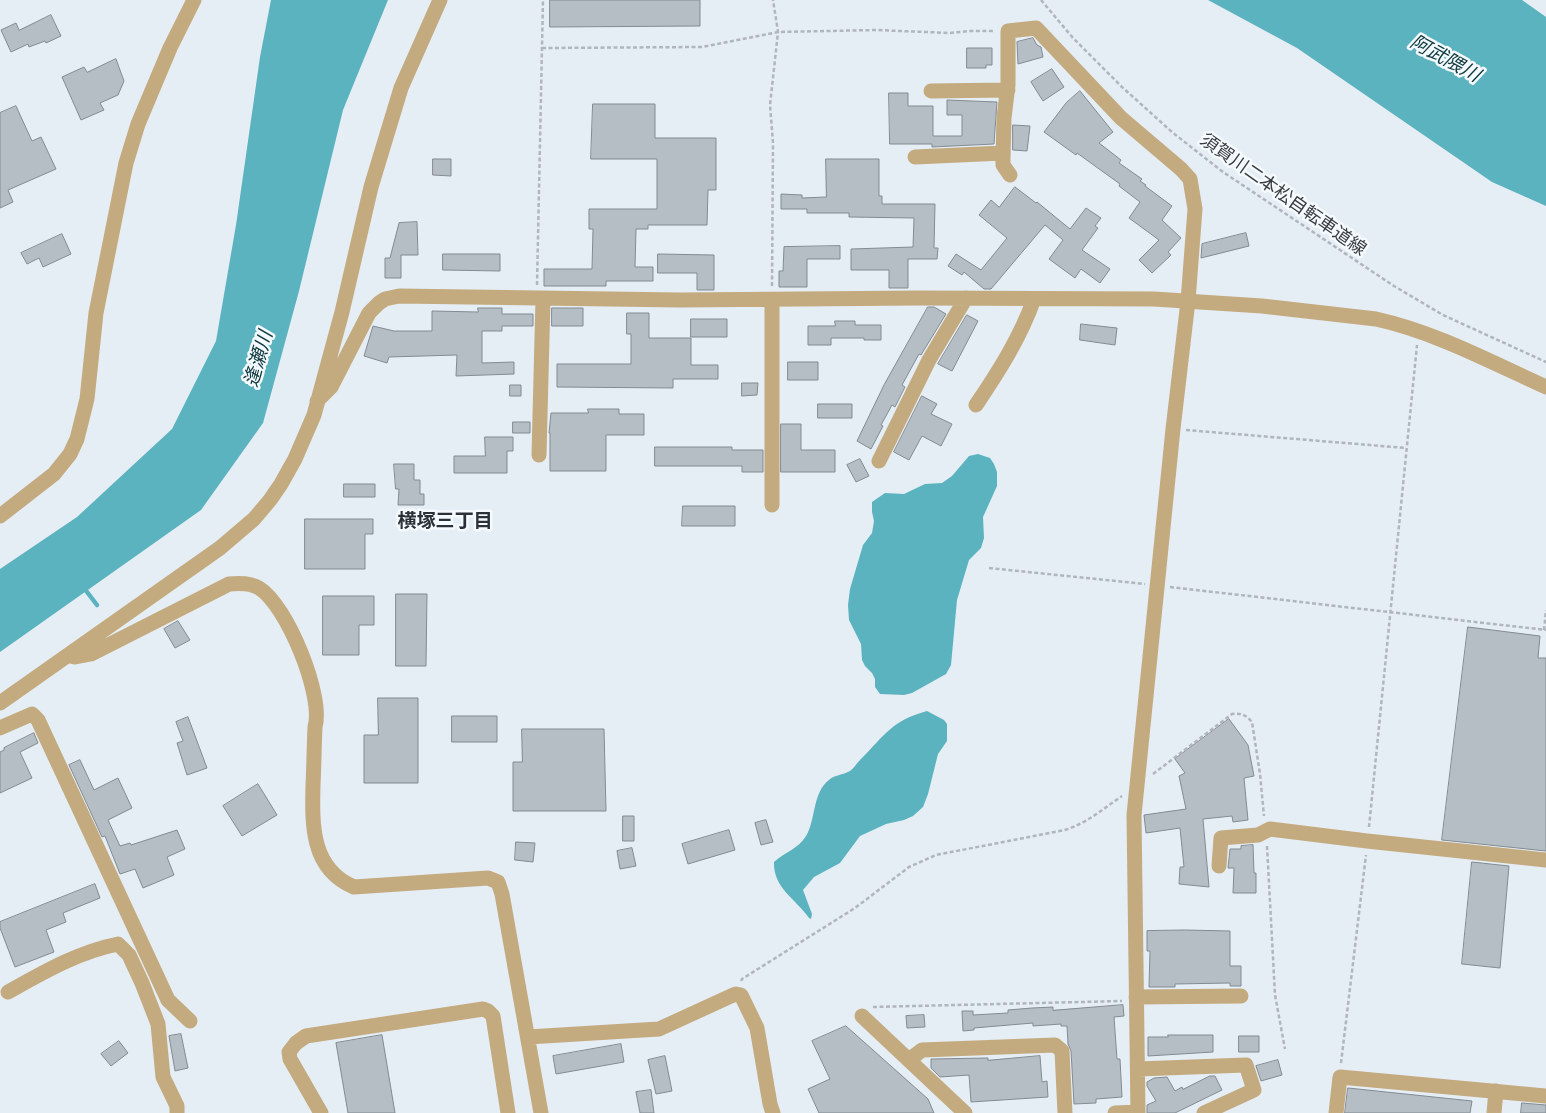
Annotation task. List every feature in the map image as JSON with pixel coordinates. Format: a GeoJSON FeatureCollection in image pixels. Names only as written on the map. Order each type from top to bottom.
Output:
{"type":"FeatureCollection","features":[{"type":"Feature","properties":{"kind":"street"},"geometry":{"type":"LineString","coordinates":[[0,516],[54,474],[70,454],[77,439],[87,399],[96,312],[126,163],[138,124],[170,48],[194,0]]}},
{"type":"Feature","properties":{"kind":"street"},"geometry":{"type":"LineString","coordinates":[[0,703],[220,548],[254,519],[270,500],[295,459],[310,426],[342,312],[371,187],[401,88],[440,0]]}},
{"type":"Feature","properties":{"kind":"street"},"geometry":{"type":"LineString","coordinates":[[1010,175],[1003,165],[1004,118],[1008,90],[1008,32],[1036,28],[1121,118],[1190,179],[1195,209],[1188,301],[1173,429],[1134,815],[1138,1113],[1114,1113]]}},
{"type":"Feature","properties":{"kind":"street"},"geometry":{"type":"LineString","coordinates":[[931,92],[1008,90]]}},
{"type":"Feature","properties":{"kind":"street"},"geometry":{"type":"LineString","coordinates":[[914,157],[1003,154]]}},
{"type":"Feature","properties":{"kind":"street"},"geometry":{"type":"LineString","coordinates":[[317,401],[331,387],[369,314],[376,306],[385,299],[392,297],[423,296],[539,299],[772,300],[1154,299],[1262,306],[1376,319],[1394,323],[1446,342],[1546,387]]}},
{"type":"Feature","properties":{"kind":"street"},"geometry":{"type":"LineString","coordinates":[[879,461],[929,360],[966,298]]}},
{"type":"Feature","properties":{"kind":"street"},"geometry":{"type":"LineString","coordinates":[[539,299],[540,455]]}},
{"type":"Feature","properties":{"kind":"street"},"geometry":{"type":"LineString","coordinates":[[976,405],[1012,349],[1026,322],[1034,299]]}},
{"type":"Feature","properties":{"kind":"street"},"geometry":{"type":"LineString","coordinates":[[772,300],[772,505]]}},
{"type":"Feature","properties":{"kind":"street"},"geometry":{"type":"LineString","coordinates":[[68,656],[75,657],[91,654],[229,584],[254,585],[261,588],[282,613],[304,660],[315,700],[317,720],[315,728],[312,820],[316,844],[330,870],[343,882],[354,887],[488,878],[498,882],[502,894],[541,1113]]}},
{"type":"Feature","properties":{"kind":"street"},"geometry":{"type":"LineString","coordinates":[[0,728],[32,714],[38,720],[168,1000],[190,1021]]}},
{"type":"Feature","properties":{"kind":"street"},"geometry":{"type":"LineString","coordinates":[[1219,866],[1221,838],[1258,835],[1270,829],[1367,842],[1546,860]]}},
{"type":"Feature","properties":{"kind":"street"},"geometry":{"type":"LineString","coordinates":[[8,992],[69,959],[99,948],[118,944],[129,955],[158,1024],[163,1077],[177,1106],[177,1113]]}},
{"type":"Feature","properties":{"kind":"street"},"geometry":{"type":"LineString","coordinates":[[528,1037],[659,1029],[736,994],[742,995],[757,1028],[773,1113]]}},
{"type":"Feature","properties":{"kind":"street"},"geometry":{"type":"LineString","coordinates":[[1136,999],[1241,996]]}},
{"type":"Feature","properties":{"kind":"street"},"geometry":{"type":"LineString","coordinates":[[321,1113],[290,1059],[289,1052],[296,1043],[306,1036],[483,1009],[493,1016],[508,1113]]}},
{"type":"Feature","properties":{"kind":"street"},"geometry":{"type":"LineString","coordinates":[[862,1016],[966,1113]]}},
{"type":"Feature","properties":{"kind":"street"},"geometry":{"type":"LineString","coordinates":[[909,1060],[922,1050],[1054,1045],[1062,1052],[1065,1113]]}},
{"type":"Feature","properties":{"kind":"street"},"geometry":{"type":"LineString","coordinates":[[1138,1069],[1246,1065],[1254,1090],[1204,1113]]}},
{"type":"Feature","properties":{"kind":"street"},"geometry":{"type":"LineString","coordinates":[[1336,1113],[1340,1077],[1546,1096]]}},
{"type":"Feature","properties":{"kind":"street"},"geometry":{"type":"LineString","coordinates":[[1494,1113],[1496,1090]]}},
{"type":"Feature","properties":{"kind":"path"},"geometry":{"type":"LineString","coordinates":[[539,299],[543,0]]}},
{"type":"Feature","properties":{"kind":"path"},"geometry":{"type":"LineString","coordinates":[[772,300],[773,143],[770,105],[778,32],[773,0]]}},
{"type":"Feature","properties":{"kind":"path","name":"須賀川二本松自転車道線"},"geometry":{"type":"LineString","coordinates":[[1041,0],[1073,38],[1122,87],[1172,132],[1222,172],[1394,286],[1475,331],[1546,362]]}},
{"type":"Feature","properties":{"kind":"path"},"geometry":{"type":"LineString","coordinates":[[542,48],[702,46],[778,32],[876,30],[950,33],[970,31],[1008,32]]}},
{"type":"Feature","properties":{"kind":"path"},"geometry":{"type":"LineString","coordinates":[[1390,611],[1416,354],[1420,332]]}},
{"type":"Feature","properties":{"kind":"path"},"geometry":{"type":"LineString","coordinates":[[1173,429],[1406,448]]}},
{"type":"Feature","properties":{"kind":"path"},"geometry":{"type":"LineString","coordinates":[[989,568],[1390,611],[1545,630],[1546,610]]}},
{"type":"Feature","properties":{"kind":"path"},"geometry":{"type":"LineString","coordinates":[[736,994],[742,979],[855,908],[909,867],[936,855],[1078,826],[1091,819],[1232,714],[1240,713],[1252,722],[1260,774],[1266,832],[1276,995],[1285,1049]]}},
{"type":"Feature","properties":{"kind":"path"},"geometry":{"type":"LineString","coordinates":[[862,1016],[872,1007],[1136,999]]}},
{"type":"Feature","properties":{"kind":"water","name":"逢瀬川"},"geometry":{"type":"Polygon","coordinates":[[[271,0],[388,0],[343,110],[299,291],[263,423],[201,510],[0,652],[0,569],[77,517],[172,429],[216,341],[236,225],[260,57],[271,0]]]}},
{"type":"Feature","properties":{"kind":"water","name":"阿武隈川"},"geometry":{"type":"Polygon","coordinates":[[[1208,0],[1522,0],[1546,17],[1546,206],[1492,182],[1297,48],[1208,0]]]}},
{"type":"Feature","properties":{"kind":"water"},"geometry":{"type":"Polygon","coordinates":[[[978,454],[990,458],[994,464],[997,472],[997,486],[983,517],[984,538],[981,548],[969,560],[957,600],[951,665],[946,674],[912,693],[904,695],[880,694],[875,687],[875,679],[872,673],[862,660],[861,644],[849,620],[848,605],[850,589],[863,545],[872,533],[874,521],[872,502],[885,493],[904,494],[925,484],[942,483],[952,476],[969,456],[978,454]]]}},
{"type":"Feature","properties":{"kind":"water"},"geometry":{"type":"Polygon","coordinates":[[[927,711],[944,720],[947,724],[947,741],[938,754],[923,807],[913,816],[886,824],[860,836],[840,863],[814,877],[803,890],[812,914],[811,919],[809,918],[781,886],[777,879],[774,862],[799,844],[806,836],[817,799],[824,785],[829,780],[850,771],[897,724],[927,711]]]}},
{"type":"Feature","properties":{"kind":"building"},"geometry":{"type":"Polygon","coordinates":[[[550,0],[700,0],[700,26],[550,27],[550,0]]]}},
{"type":"Feature","properties":{"kind":"building"},"geometry":{"type":"Polygon","coordinates":[[[51,15],[61,36],[46,43],[45,41],[29,47],[28,44],[11,52],[1,30],[16,23],[19,30],[51,15]]]}},
{"type":"Feature","properties":{"kind":"building"},"geometry":{"type":"Polygon","coordinates":[[[1033,38],[1037,45],[1041,47],[1043,57],[1018,64],[1017,42],[1033,38]]]}},
{"type":"Feature","properties":{"kind":"building"},"geometry":{"type":"Polygon","coordinates":[[[967,48],[992,48],[992,65],[986,65],[986,68],[967,68],[967,48]]]}},
{"type":"Feature","properties":{"kind":"building"},"geometry":{"type":"Polygon","coordinates":[[[116,59],[124,81],[118,95],[100,103],[104,110],[81,120],[62,77],[84,67],[87,72],[116,59]]]}},
{"type":"Feature","properties":{"kind":"building"},"geometry":{"type":"Polygon","coordinates":[[[1052,69],[1064,87],[1043,101],[1031,82],[1052,69]]]}},
{"type":"Feature","properties":{"kind":"building"},"geometry":{"type":"Polygon","coordinates":[[[1080,91],[1113,132],[1099,143],[1121,160],[1119,163],[1142,179],[1140,181],[1145,186],[1172,206],[1162,220],[1181,238],[1168,252],[1171,255],[1152,273],[1139,260],[1159,240],[1129,218],[1140,202],[1119,186],[1120,184],[1044,132],[1066,103],[1080,91]]]}},
{"type":"Feature","properties":{"kind":"building"},"geometry":{"type":"Polygon","coordinates":[[[889,93],[908,93],[908,106],[933,106],[933,136],[962,136],[962,115],[947,115],[947,100],[997,102],[994,144],[932,147],[932,144],[890,144],[889,93]]]}},
{"type":"Feature","properties":{"kind":"building"},"geometry":{"type":"Polygon","coordinates":[[[593,104],[655,104],[655,138],[716,138],[716,190],[708,190],[707,225],[648,225],[648,229],[636,229],[635,267],[653,267],[653,281],[606,281],[606,286],[544,286],[544,269],[592,269],[593,229],[589,229],[589,209],[657,209],[657,159],[591,159],[593,104]]]}},
{"type":"Feature","properties":{"kind":"building"},"geometry":{"type":"Polygon","coordinates":[[[16,106],[32,141],[41,137],[56,169],[8,190],[13,202],[0,208],[0,113],[16,106]]]}},
{"type":"Feature","properties":{"kind":"building"},"geometry":{"type":"Polygon","coordinates":[[[1013,125],[1030,126],[1027,151],[1013,150],[1013,125]]]}},
{"type":"Feature","properties":{"kind":"building"},"geometry":{"type":"Polygon","coordinates":[[[433,159],[451,159],[451,176],[433,175],[433,159]]]}},
{"type":"Feature","properties":{"kind":"building"},"geometry":{"type":"Polygon","coordinates":[[[826,159],[879,159],[879,196],[882,196],[882,204],[935,204],[934,248],[938,248],[937,259],[908,259],[908,288],[889,288],[889,270],[851,270],[851,249],[913,247],[914,218],[849,217],[849,213],[807,213],[807,209],[781,209],[781,194],[802,195],[802,198],[826,197],[826,159]]]}},
{"type":"Feature","properties":{"kind":"building"},"geometry":{"type":"Polygon","coordinates":[[[1015,187],[1070,229],[1086,208],[1101,218],[1095,226],[1098,228],[1082,250],[1110,269],[1100,283],[1081,269],[1075,278],[1049,259],[1063,240],[1045,225],[991,289],[984,289],[964,272],[962,275],[948,266],[956,254],[981,270],[1007,238],[979,215],[991,200],[999,207],[1015,187]]]}},
{"type":"Feature","properties":{"kind":"building"},"geometry":{"type":"Polygon","coordinates":[[[417,222],[418,255],[401,255],[401,278],[385,278],[385,258],[390,258],[399,223],[417,222]]]}},
{"type":"Feature","properties":{"kind":"building"},"geometry":{"type":"Polygon","coordinates":[[[1246,233],[1249,246],[1201,258],[1202,244],[1246,233]]]}},
{"type":"Feature","properties":{"kind":"building"},"geometry":{"type":"Polygon","coordinates":[[[62,234],[71,254],[43,267],[39,258],[27,264],[21,253],[62,234]]]}},
{"type":"Feature","properties":{"kind":"building"},"geometry":{"type":"Polygon","coordinates":[[[840,246],[840,259],[807,259],[807,287],[779,287],[779,271],[783,271],[784,247],[840,246]]]}},
{"type":"Feature","properties":{"kind":"building"},"geometry":{"type":"Polygon","coordinates":[[[443,254],[500,254],[500,271],[443,270],[443,254]]]}},
{"type":"Feature","properties":{"kind":"building"},"geometry":{"type":"Polygon","coordinates":[[[658,254],[714,255],[714,290],[697,290],[697,273],[658,273],[658,254]]]}},
{"type":"Feature","properties":{"kind":"building"},"geometry":{"type":"Polygon","coordinates":[[[928,307],[934,307],[946,314],[921,355],[919,354],[902,385],[905,387],[895,407],[892,405],[871,449],[857,441],[884,385],[928,307]]]}},
{"type":"Feature","properties":{"kind":"building"},"geometry":{"type":"Polygon","coordinates":[[[478,308],[502,308],[502,314],[533,314],[533,326],[502,326],[502,331],[482,331],[482,363],[514,362],[514,374],[456,376],[457,355],[389,357],[387,363],[364,356],[373,326],[394,331],[432,331],[432,311],[478,312],[478,308]]]}},
{"type":"Feature","properties":{"kind":"building"},"geometry":{"type":"Polygon","coordinates":[[[552,308],[583,308],[583,326],[552,326],[552,308]]]}},
{"type":"Feature","properties":{"kind":"building"},"geometry":{"type":"Polygon","coordinates":[[[627,313],[649,313],[649,338],[691,338],[691,365],[718,365],[718,379],[673,379],[673,388],[557,387],[557,364],[631,364],[631,334],[627,334],[627,313]]]}},
{"type":"Feature","properties":{"kind":"building"},"geometry":{"type":"Polygon","coordinates":[[[967,315],[978,321],[952,371],[938,364],[967,315]]]}},
{"type":"Feature","properties":{"kind":"building"},"geometry":{"type":"Polygon","coordinates":[[[691,319],[727,319],[727,337],[691,337],[691,319]]]}},
{"type":"Feature","properties":{"kind":"building"},"geometry":{"type":"Polygon","coordinates":[[[835,321],[855,321],[855,325],[881,325],[881,340],[831,338],[831,345],[808,345],[808,326],[835,326],[835,321]]]}},
{"type":"Feature","properties":{"kind":"building"},"geometry":{"type":"Polygon","coordinates":[[[1081,324],[1117,328],[1115,345],[1080,340],[1081,324]]]}},
{"type":"Feature","properties":{"kind":"building"},"geometry":{"type":"Polygon","coordinates":[[[788,362],[818,362],[818,380],[788,380],[788,362]]]}},
{"type":"Feature","properties":{"kind":"building"},"geometry":{"type":"Polygon","coordinates":[[[742,383],[758,383],[757,395],[742,396],[742,383]]]}},
{"type":"Feature","properties":{"kind":"building"},"geometry":{"type":"Polygon","coordinates":[[[510,385],[521,385],[521,396],[510,396],[510,385]]]}},
{"type":"Feature","properties":{"kind":"building"},"geometry":{"type":"Polygon","coordinates":[[[922,396],[937,404],[931,414],[952,424],[941,446],[922,436],[909,460],[894,452],[922,396]]]}},
{"type":"Feature","properties":{"kind":"building"},"geometry":{"type":"Polygon","coordinates":[[[818,404],[852,404],[852,418],[818,418],[818,404]]]}},
{"type":"Feature","properties":{"kind":"building"},"geometry":{"type":"Polygon","coordinates":[[[588,409],[619,409],[619,414],[644,414],[644,435],[606,435],[606,471],[550,471],[549,433],[551,413],[588,413],[588,409]]]}},
{"type":"Feature","properties":{"kind":"building"},"geometry":{"type":"Polygon","coordinates":[[[513,422],[530,422],[530,433],[513,433],[513,422]]]}},
{"type":"Feature","properties":{"kind":"building"},"geometry":{"type":"Polygon","coordinates":[[[781,424],[801,424],[801,450],[835,450],[835,472],[781,472],[781,424]]]}},
{"type":"Feature","properties":{"kind":"building"},"geometry":{"type":"Polygon","coordinates":[[[485,437],[513,437],[513,451],[507,451],[507,473],[454,473],[454,456],[485,456],[485,437]]]}},
{"type":"Feature","properties":{"kind":"building"},"geometry":{"type":"Polygon","coordinates":[[[655,447],[732,447],[732,450],[763,450],[763,472],[742,472],[742,466],[655,466],[655,447]]]}},
{"type":"Feature","properties":{"kind":"building"},"geometry":{"type":"Polygon","coordinates":[[[860,459],[869,476],[856,482],[847,465],[860,459]]]}},
{"type":"Feature","properties":{"kind":"building"},"geometry":{"type":"Polygon","coordinates":[[[394,464],[414,464],[414,480],[420,480],[420,494],[424,494],[424,505],[398,505],[399,489],[396,489],[394,464]]]}},
{"type":"Feature","properties":{"kind":"building"},"geometry":{"type":"Polygon","coordinates":[[[344,484],[375,484],[375,497],[344,497],[344,484]]]}},
{"type":"Feature","properties":{"kind":"building"},"geometry":{"type":"Polygon","coordinates":[[[683,506],[735,506],[735,526],[682,526],[683,506]]]}},
{"type":"Feature","properties":{"kind":"building"},"geometry":{"type":"Polygon","coordinates":[[[305,519],[373,519],[373,534],[365,534],[365,569],[305,569],[305,519]]]}},
{"type":"Feature","properties":{"kind":"building"},"geometry":{"type":"Polygon","coordinates":[[[396,594],[427,594],[426,666],[396,666],[396,594]]]}},
{"type":"Feature","properties":{"kind":"building"},"geometry":{"type":"Polygon","coordinates":[[[323,596],[374,596],[374,625],[359,625],[359,655],[323,655],[323,596]]]}},
{"type":"Feature","properties":{"kind":"building"},"geometry":{"type":"Polygon","coordinates":[[[178,621],[190,640],[175,648],[164,629],[178,621]]]}},
{"type":"Feature","properties":{"kind":"building"},"geometry":{"type":"Polygon","coordinates":[[[1468,627],[1540,636],[1538,658],[1546,658],[1546,851],[1442,840],[1468,627]]]}},
{"type":"Feature","properties":{"kind":"building"},"geometry":{"type":"Polygon","coordinates":[[[378,698],[418,698],[418,783],[364,783],[364,735],[378,735],[378,698]]]}},
{"type":"Feature","properties":{"kind":"building"},"geometry":{"type":"Polygon","coordinates":[[[452,716],[497,716],[497,742],[452,742],[452,716]]]}},
{"type":"Feature","properties":{"kind":"building"},"geometry":{"type":"Polygon","coordinates":[[[188,717],[207,768],[187,775],[177,743],[183,741],[176,722],[188,717]]]}},
{"type":"Feature","properties":{"kind":"building"},"geometry":{"type":"Polygon","coordinates":[[[1229,719],[1248,745],[1254,776],[1244,778],[1248,820],[1233,822],[1232,816],[1203,819],[1209,887],[1179,884],[1180,867],[1184,867],[1180,828],[1146,833],[1144,815],[1186,809],[1179,776],[1185,773],[1175,759],[1229,719]]]}},
{"type":"Feature","properties":{"kind":"building"},"geometry":{"type":"Polygon","coordinates":[[[522,729],[604,729],[606,811],[513,811],[513,762],[522,762],[522,729]]]}},
{"type":"Feature","properties":{"kind":"building"},"geometry":{"type":"Polygon","coordinates":[[[34,733],[38,743],[20,752],[32,778],[0,793],[0,752],[4,748],[34,733]]]}},
{"type":"Feature","properties":{"kind":"building"},"geometry":{"type":"Polygon","coordinates":[[[80,760],[94,790],[118,778],[132,808],[108,820],[120,846],[130,843],[131,845],[177,830],[185,849],[167,857],[174,875],[143,888],[135,869],[120,874],[105,836],[102,837],[69,765],[80,760]]]}},
{"type":"Feature","properties":{"kind":"building"},"geometry":{"type":"Polygon","coordinates":[[[258,784],[277,815],[242,836],[223,806],[258,784]]]}},
{"type":"Feature","properties":{"kind":"building"},"geometry":{"type":"Polygon","coordinates":[[[623,816],[634,816],[634,841],[623,841],[623,816]]]}},
{"type":"Feature","properties":{"kind":"building"},"geometry":{"type":"Polygon","coordinates":[[[766,820],[773,842],[761,845],[755,823],[766,820]]]}},
{"type":"Feature","properties":{"kind":"building"},"geometry":{"type":"Polygon","coordinates":[[[729,830],[735,850],[688,864],[682,844],[729,830]]]}},
{"type":"Feature","properties":{"kind":"building"},"geometry":{"type":"Polygon","coordinates":[[[516,842],[535,843],[533,862],[515,860],[516,842]]]}},
{"type":"Feature","properties":{"kind":"building"},"geometry":{"type":"Polygon","coordinates":[[[1253,845],[1256,893],[1233,893],[1234,868],[1228,868],[1230,849],[1241,849],[1241,846],[1253,845]]]}},
{"type":"Feature","properties":{"kind":"building"},"geometry":{"type":"Polygon","coordinates":[[[632,848],[636,866],[620,869],[617,851],[632,848]]]}},
{"type":"Feature","properties":{"kind":"building"},"geometry":{"type":"Polygon","coordinates":[[[1472,862],[1509,866],[1500,968],[1462,964],[1472,862]]]}},
{"type":"Feature","properties":{"kind":"building"},"geometry":{"type":"Polygon","coordinates":[[[95,884],[100,898],[63,913],[66,922],[46,930],[54,952],[15,967],[0,928],[0,922],[95,884]]]}},
{"type":"Feature","properties":{"kind":"building"},"geometry":{"type":"Polygon","coordinates":[[[1147,931],[1230,931],[1230,966],[1241,966],[1241,986],[1230,986],[1230,983],[1175,984],[1175,987],[1149,987],[1150,951],[1147,951],[1147,931]]]}},
{"type":"Feature","properties":{"kind":"building"},"geometry":{"type":"Polygon","coordinates":[[[1123,1005],[1124,1016],[1114,1017],[1117,1059],[1120,1059],[1122,1097],[1096,1099],[1096,1103],[1074,1104],[1071,1051],[1068,1044],[1067,1026],[1061,1026],[1061,1024],[1033,1026],[1033,1023],[974,1028],[974,1030],[963,1031],[962,1011],[973,1011],[973,1015],[1008,1013],[1008,1010],[1032,1008],[1053,1007],[1053,1010],[1123,1005]]]}},
{"type":"Feature","properties":{"kind":"building"},"geometry":{"type":"Polygon","coordinates":[[[924,1015],[925,1027],[907,1028],[906,1016],[924,1015]]]}},
{"type":"Feature","properties":{"kind":"building"},"geometry":{"type":"Polygon","coordinates":[[[846,1026],[928,1099],[934,1113],[819,1113],[808,1089],[830,1079],[812,1041],[846,1026]]]}},
{"type":"Feature","properties":{"kind":"building"},"geometry":{"type":"Polygon","coordinates":[[[181,1034],[188,1068],[175,1071],[169,1036],[181,1034]]]}},
{"type":"Feature","properties":{"kind":"building"},"geometry":{"type":"Polygon","coordinates":[[[382,1035],[395,1113],[348,1113],[336,1043],[382,1035]]]}},
{"type":"Feature","properties":{"kind":"building"},"geometry":{"type":"Polygon","coordinates":[[[1168,1035],[1213,1035],[1213,1052],[1148,1056],[1148,1037],[1168,1037],[1168,1035]]]}},
{"type":"Feature","properties":{"kind":"building"},"geometry":{"type":"Polygon","coordinates":[[[1239,1036],[1259,1036],[1259,1052],[1239,1052],[1239,1036]]]}},
{"type":"Feature","properties":{"kind":"building"},"geometry":{"type":"Polygon","coordinates":[[[119,1041],[128,1053],[111,1066],[101,1054],[119,1041]]]}},
{"type":"Feature","properties":{"kind":"building"},"geometry":{"type":"Polygon","coordinates":[[[621,1044],[624,1062],[556,1074],[553,1056],[621,1044]]]}},
{"type":"Feature","properties":{"kind":"building"},"geometry":{"type":"Polygon","coordinates":[[[665,1056],[672,1091],[656,1094],[648,1060],[665,1056]]]}},
{"type":"Feature","properties":{"kind":"building"},"geometry":{"type":"Polygon","coordinates":[[[1040,1056],[1042,1082],[1047,1081],[1048,1097],[971,1102],[969,1075],[940,1077],[931,1068],[931,1059],[988,1058],[988,1060],[1040,1056]]]}},
{"type":"Feature","properties":{"kind":"building"},"geometry":{"type":"Polygon","coordinates":[[[1278,1060],[1282,1075],[1261,1081],[1256,1066],[1278,1060]]]}},
{"type":"Feature","properties":{"kind":"building"},"geometry":{"type":"Polygon","coordinates":[[[1210,1076],[1215,1076],[1222,1090],[1175,1113],[1147,1113],[1147,1105],[1156,1101],[1147,1086],[1147,1082],[1154,1078],[1167,1077],[1175,1091],[1210,1076]]]}},
{"type":"Feature","properties":{"kind":"building"},"geometry":{"type":"Polygon","coordinates":[[[1348,1088],[1472,1101],[1470,1113],[1345,1113],[1348,1088]]]}},
{"type":"Feature","properties":{"kind":"building"},"geometry":{"type":"Polygon","coordinates":[[[651,1090],[654,1113],[640,1113],[636,1092],[651,1090]]]}},
{"type":"Feature","properties":{"kind":"building"},"geometry":{"type":"Polygon","coordinates":[[[1522,1103],[1546,1105],[1546,1113],[1521,1113],[1522,1103]]]}},
{"type":"Feature","properties":{"kind":"waterway"},"geometry":{"type":"LineString","coordinates":[[84,588],[97,605]]}},
{"type":"Feature","properties":{"kind":"district","name":"横塚三丁目"},"geometry":{"type":"Point","coordinates":[445,521]}}]}
